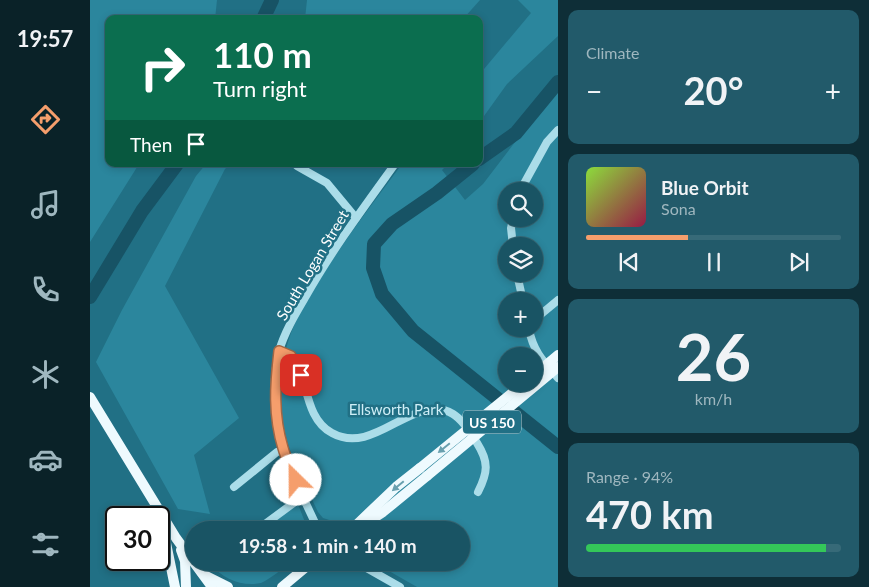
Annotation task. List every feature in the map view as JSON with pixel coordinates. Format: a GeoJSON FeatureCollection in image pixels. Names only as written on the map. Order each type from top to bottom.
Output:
{"type":"FeatureCollection","features":[{"type":"Feature","properties":{"kind":"main road"},"geometry":{"type":"LineString","coordinates":[[543,367],[558,355]]}},
{"type":"Feature","properties":{"kind":"main road","name":"US 150"},"geometry":{"type":"LineString","coordinates":[[361,521],[396,488],[423,472],[558,367]]}},
{"type":"Feature","properties":{"kind":"main road","name":"US 150"},"geometry":{"type":"LineString","coordinates":[[370,521],[383,512],[423,472],[513,392]]}},
{"type":"Feature","properties":{"kind":"main road"},"geometry":{"type":"LineString","coordinates":[[90,397],[176,538],[212,587]]}},
{"type":"Feature","properties":{"kind":"main road"},"geometry":{"type":"LineString","coordinates":[[153,502],[154,506]]}},
{"type":"Feature","properties":{"kind":"main road"},"geometry":{"type":"LineString","coordinates":[[176,538],[185,561],[186,587]]}},
{"type":"Feature","properties":{"kind":"main road"},"geometry":{"type":"LineString","coordinates":[[170,563],[175,587]]}},
{"type":"Feature","properties":{"kind":"main road"},"geometry":{"type":"LineString","coordinates":[[272,587],[284,585],[301,571]]}},
{"type":"Feature","properties":{"kind":"main road"},"geometry":{"type":"LineString","coordinates":[[201,573],[228,587]]}},
{"type":"Feature","properties":{"kind":"street"},"geometry":{"type":"LineString","coordinates":[[525,182],[548,142],[558,130]]}},
{"type":"Feature","properties":{"kind":"street"},"geometry":{"type":"LineString","coordinates":[[299,167],[327,182],[356,218]]}},
{"type":"Feature","properties":{"kind":"street","name":"South Logan Street"},"geometry":{"type":"LineString","coordinates":[[314,521],[283,450],[278,426],[274,389],[279,351],[291,322],[315,280],[393,167]]}},
{"type":"Feature","properties":{"kind":"street"},"geometry":{"type":"LineString","coordinates":[[543,312],[558,300]]}},
{"type":"Feature","properties":{"kind":"street"},"geometry":{"type":"LineString","coordinates":[[531,337],[538,356],[558,378]]}},
{"type":"Feature","properties":{"kind":"street"},"geometry":{"type":"LineString","coordinates":[[279,351],[291,356],[295,361],[315,418],[331,433],[348,438],[366,437],[418,412],[436,410],[452,413],[461,420],[483,454],[487,466],[484,482],[478,492]]}},
{"type":"Feature","properties":{"kind":"street"},"geometry":{"type":"LineString","coordinates":[[234,486],[277,452],[283,450]]}},
{"type":"Feature","properties":{"kind":"street"},"geometry":{"type":"LineString","coordinates":[[269,521],[303,496]]}},
{"type":"Feature","properties":{"kind":"street"},"geometry":{"type":"LineString","coordinates":[[368,571],[384,583],[400,587]]}},
{"type":"Feature","properties":{"kind":"green space"},"geometry":{"type":"Polygon","coordinates":[[[90,0],[217,0],[215,15],[105,15],[105,167],[137,167],[90,242],[90,0]]]}},
{"type":"Feature","properties":{"kind":"green space"},"geometry":{"type":"Polygon","coordinates":[[[307,0],[480,0],[467,15],[305,15],[307,0]]]}},
{"type":"Feature","properties":{"kind":"green space"},"geometry":{"type":"Polygon","coordinates":[[[518,0],[558,0],[558,36],[507,84],[483,117],[483,70],[531,13],[518,0]]]}},
{"type":"Feature","properties":{"kind":"green space","name":"Ellsworth Park"},"geometry":{"type":"Polygon","coordinates":[[[558,91],[558,587],[417,587],[389,571],[470,571],[470,521],[333,521],[323,518],[318,512],[298,471],[284,428],[281,396],[282,374],[285,352],[291,333],[304,305],[334,257],[400,167],[445,167],[442,170],[465,200],[483,184],[558,91]]]}},
{"type":"Feature","properties":{"kind":"green space"},"geometry":{"type":"Polygon","coordinates":[[[204,167],[227,167],[165,286],[239,418],[194,455],[210,514],[178,509],[96,362],[122,310],[196,176],[204,167]]]}},
{"type":"Feature","properties":{"kind":"green space"},"geometry":{"type":"Polygon","coordinates":[[[296,499],[305,521],[268,521],[296,499]]]}},
{"type":"Feature","properties":{"kind":"green space"},"geometry":{"type":"Polygon","coordinates":[[[217,571],[279,571],[265,581],[254,584],[240,583],[217,571]]]}},
{"type":"Feature","properties":{"kind":"waterway"},"geometry":{"type":"LineString","coordinates":[[265,15],[272,0]]}},
{"type":"Feature","properties":{"kind":"waterway"},"geometry":{"type":"LineString","coordinates":[[483,156],[516,133],[558,82]]}},
{"type":"Feature","properties":{"kind":"waterway"},"geometry":{"type":"LineString","coordinates":[[90,297],[142,211],[175,167]]}},
{"type":"Feature","properties":{"kind":"waterway"},"geometry":{"type":"LineString","coordinates":[[469,167],[437,193],[392,224],[374,244],[373,268],[382,294],[413,331],[558,447]]}},
{"type":"Feature","properties":{"kind":"route"},"geometry":{"type":"LineString","coordinates":[[296,480],[283,450],[278,426],[274,389],[279,351],[291,356],[301,375]]}}]}
